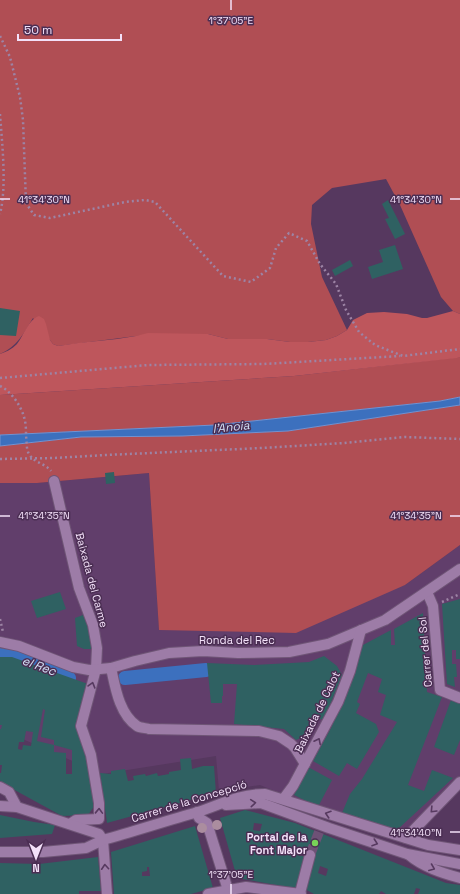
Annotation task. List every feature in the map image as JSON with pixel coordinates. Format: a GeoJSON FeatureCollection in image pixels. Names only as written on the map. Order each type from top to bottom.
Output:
{"type":"FeatureCollection","features":[{"type":"Feature","properties":{"kind":"street","name":"Baixada del Carme"},"geometry":{"type":"LineString","coordinates":[[54,481],[80,588],[93,624],[97,648],[96,669],[80,726],[91,755],[99,803],[99,819],[76,820],[70,824]]}},
{"type":"Feature","properties":{"kind":"street","name":"Ronda del Rec"},"geometry":{"type":"LineString","coordinates":[[0,642],[33,650],[81,669],[111,668],[135,660],[169,653],[203,651],[238,653],[289,652],[328,644],[385,620],[460,569]]}},
{"type":"Feature","properties":{"kind":"street","name":"Carrer del Sol"},"geometry":{"type":"LineString","coordinates":[[426,592],[433,606],[440,690],[460,698]]}},
{"type":"Feature","properties":{"kind":"street","name":"Baixada de Calot"},"geometry":{"type":"LineString","coordinates":[[284,798],[293,786],[343,690],[350,671],[361,630]]}},
{"type":"Feature","properties":{"kind":"street"},"geometry":{"type":"LineString","coordinates":[[111,668],[119,699],[126,715],[137,726],[149,729],[259,731],[279,736],[291,744],[305,764]]}},
{"type":"Feature","properties":{"kind":"street"},"geometry":{"type":"LineString","coordinates":[[406,838],[460,782]]}},
{"type":"Feature","properties":{"kind":"street"},"geometry":{"type":"LineString","coordinates":[[0,787],[9,792],[17,807]]}},
{"type":"Feature","properties":{"kind":"street","name":"Carrer de la Concepció"},"geometry":{"type":"LineString","coordinates":[[0,852],[43,852],[86,848],[103,840],[250,794],[266,794],[284,798],[371,828],[428,845],[460,850]]}},
{"type":"Feature","properties":{"kind":"street"},"geometry":{"type":"LineString","coordinates":[[214,806],[261,802],[320,828],[407,854],[460,864]]}},
{"type":"Feature","properties":{"kind":"street"},"geometry":{"type":"LineString","coordinates":[[0,806],[17,807],[99,834],[103,840],[107,894]]}},
{"type":"Feature","properties":{"kind":"street"},"geometry":{"type":"LineString","coordinates":[[196,812],[199,818],[207,823],[228,890]]}},
{"type":"Feature","properties":{"kind":"street"},"geometry":{"type":"LineString","coordinates":[[407,854],[417,862],[460,878]]}},
{"type":"Feature","properties":{"kind":"street"},"geometry":{"type":"LineString","coordinates":[[208,894],[228,890],[300,892],[310,855]]}},
{"type":"Feature","properties":{"kind":"path"},"geometry":{"type":"LineString","coordinates":[[0,36],[10,57],[20,97],[23,120],[26,203],[34,215],[50,218],[125,202],[145,200],[156,202],[223,276],[251,282],[270,268],[276,248],[289,233],[307,241],[320,264],[336,284],[346,310],[359,332],[375,345],[403,356]]}},
{"type":"Feature","properties":{"kind":"path"},"geometry":{"type":"LineString","coordinates":[[0,114],[3,158],[2,205],[0,214]]}},
{"type":"Feature","properties":{"kind":"path"},"geometry":{"type":"LineString","coordinates":[[0,378],[148,364],[264,364],[403,356],[460,349]]}},
{"type":"Feature","properties":{"kind":"path"},"geometry":{"type":"LineString","coordinates":[[0,386],[13,397],[25,418],[28,452],[31,458],[47,467],[50,470],[54,481]]}},
{"type":"Feature","properties":{"kind":"path"},"geometry":{"type":"LineString","coordinates":[[0,459],[54,458],[262,448],[344,443],[405,436],[460,438]]}},
{"type":"Feature","properties":{"kind":"shaded area"},"geometry":{"type":"Polygon","coordinates":[[[0,0],[460,0],[460,314],[453,311],[441,297],[400,205],[386,179],[332,188],[312,205],[311,224],[322,277],[347,330],[337,336],[326,340],[290,342],[267,339],[228,339],[208,334],[178,334],[136,336],[58,346],[53,344],[33,318],[16,343],[11,348],[0,354],[0,0]]]}},
{"type":"Feature","properties":{"kind":"shaded area"},"geometry":{"type":"Polygon","coordinates":[[[453,311],[460,314],[460,357],[457,358],[294,376],[0,395],[0,354],[17,344],[29,324],[39,316],[44,319],[50,340],[53,344],[58,346],[117,339],[148,333],[208,334],[228,339],[267,339],[290,342],[308,342],[326,340],[337,336],[347,330],[353,320],[367,313],[384,312],[427,318],[453,311]]]}},
{"type":"Feature","properties":{"kind":"shaded area"},"geometry":{"type":"Polygon","coordinates":[[[460,357],[460,397],[440,401],[215,425],[0,435],[0,395],[294,376],[460,357]]]}},
{"type":"Feature","properties":{"kind":"shaded area"},"geometry":{"type":"Polygon","coordinates":[[[460,405],[460,545],[405,585],[296,633],[159,630],[149,473],[37,483],[0,483],[0,446],[81,437],[182,436],[288,431],[460,405]]]}},
{"type":"Feature","properties":{"kind":"shaded area"},"geometry":{"type":"Polygon","coordinates":[[[149,473],[159,630],[405,585],[460,545],[460,790],[413,837],[314,807],[260,785],[219,791],[216,756],[102,774],[0,729],[0,483],[37,483],[149,473]]]}},
{"type":"Feature","properties":{"kind":"water","name":"l'Anoia"},"geometry":{"type":"Polygon","coordinates":[[[460,397],[460,405],[288,431],[182,436],[81,437],[0,446],[0,435],[215,425],[440,401],[460,397]]]}},
{"type":"Feature","properties":{"kind":"building"},"geometry":{"type":"Polygon","coordinates":[[[388,200],[405,234],[395,239],[385,219],[389,218],[382,204],[388,200]]]}},
{"type":"Feature","properties":{"kind":"building"},"geometry":{"type":"Polygon","coordinates":[[[395,245],[403,269],[372,279],[368,267],[383,262],[379,250],[395,245]]]}},
{"type":"Feature","properties":{"kind":"building"},"geometry":{"type":"Polygon","coordinates":[[[350,260],[353,266],[335,276],[332,270],[350,260]]]}},
{"type":"Feature","properties":{"kind":"building"},"geometry":{"type":"Polygon","coordinates":[[[0,308],[20,311],[16,336],[0,335],[0,308]]]}},
{"type":"Feature","properties":{"kind":"building"},"geometry":{"type":"Polygon","coordinates":[[[114,472],[115,483],[106,484],[105,473],[114,472]]]}},
{"type":"Feature","properties":{"kind":"building"},"geometry":{"type":"Polygon","coordinates":[[[60,592],[66,609],[37,618],[31,601],[60,592]]]}},
{"type":"Feature","properties":{"kind":"building"},"geometry":{"type":"Polygon","coordinates":[[[460,599],[460,659],[456,659],[456,650],[452,650],[452,664],[456,664],[457,677],[454,677],[455,687],[447,684],[442,604],[460,599]]]}},
{"type":"Feature","properties":{"kind":"building"},"geometry":{"type":"Polygon","coordinates":[[[82,610],[91,621],[94,649],[84,649],[77,646],[75,618],[83,615],[82,610]]]}},
{"type":"Feature","properties":{"kind":"building"},"geometry":{"type":"Polygon","coordinates":[[[423,613],[427,692],[442,697],[408,785],[424,791],[432,770],[453,778],[397,830],[342,813],[350,794],[362,779],[397,722],[380,715],[386,695],[378,692],[382,679],[368,673],[357,702],[360,704],[356,713],[376,724],[379,732],[357,769],[347,763],[339,776],[313,761],[331,728],[363,645],[391,630],[391,645],[395,645],[394,629],[423,613]]]}},
{"type":"Feature","properties":{"kind":"building"},"geometry":{"type":"Polygon","coordinates":[[[324,656],[337,666],[342,675],[324,720],[316,718],[310,734],[296,740],[284,729],[234,724],[237,684],[223,684],[222,703],[211,703],[207,663],[254,665],[309,662],[324,656]]]}},
{"type":"Feature","properties":{"kind":"building"},"geometry":{"type":"Polygon","coordinates":[[[0,657],[12,657],[88,684],[82,706],[95,805],[88,815],[62,816],[0,782],[2,765],[0,765],[0,729],[2,725],[0,725],[0,657]],[[43,709],[37,741],[54,745],[54,740],[41,737],[45,710],[43,709]],[[26,731],[24,742],[19,742],[18,749],[22,750],[23,745],[31,746],[33,732],[26,731]],[[54,745],[54,752],[66,753],[66,774],[72,774],[72,750],[54,745]]]}},
{"type":"Feature","properties":{"kind":"building"},"geometry":{"type":"Polygon","coordinates":[[[451,700],[460,703],[460,740],[454,755],[434,747],[451,700]]]}},
{"type":"Feature","properties":{"kind":"building"},"geometry":{"type":"Polygon","coordinates":[[[191,758],[192,769],[203,766],[214,766],[216,793],[107,823],[100,773],[111,774],[111,771],[125,769],[128,781],[134,780],[133,776],[145,774],[146,776],[157,773],[158,776],[181,770],[180,759],[191,758]]]}},
{"type":"Feature","properties":{"kind":"building"},"geometry":{"type":"Polygon","coordinates":[[[308,767],[332,780],[318,807],[294,795],[308,767]]]}},
{"type":"Feature","properties":{"kind":"building"},"geometry":{"type":"Polygon","coordinates":[[[245,810],[295,823],[446,883],[460,885],[460,894],[418,894],[420,889],[416,888],[414,894],[386,894],[381,891],[379,894],[314,894],[303,888],[308,852],[301,850],[298,850],[297,855],[307,857],[299,889],[237,878],[220,818],[245,810]],[[254,823],[253,830],[260,831],[262,824],[254,823]],[[320,866],[318,873],[326,876],[328,869],[320,866]]]}},
{"type":"Feature","properties":{"kind":"building"},"geometry":{"type":"Polygon","coordinates":[[[0,815],[55,825],[52,834],[0,838],[0,815]]]}},
{"type":"Feature","properties":{"kind":"building"},"geometry":{"type":"Polygon","coordinates":[[[195,826],[213,888],[191,894],[114,894],[111,852],[195,826]],[[147,867],[147,871],[142,872],[142,876],[150,876],[149,867],[147,867]]]}},
{"type":"Feature","properties":{"kind":"building"},"geometry":{"type":"Polygon","coordinates":[[[98,857],[101,891],[79,891],[79,894],[0,894],[0,863],[39,864],[98,857]]]}},
{"type":"Feature","properties":{"kind":"waterway","name":"el Rec"},"geometry":{"type":"LineString","coordinates":[[0,655],[12,656],[69,678]]}},
{"type":"Feature","properties":{"kind":"waterway","name":"el Rec"},"geometry":{"type":"LineString","coordinates":[[125,678],[206,670]]}},
{"type":"Feature","properties":{"kind":"tunnel"},"geometry":{"type":"LineString","coordinates":[[310,855],[319,832]]}},
{"type":"Feature","properties":{"kind":"place","name":"Portal de la Font Major"},"geometry":{"type":"Point","coordinates":[315,843]}}]}
